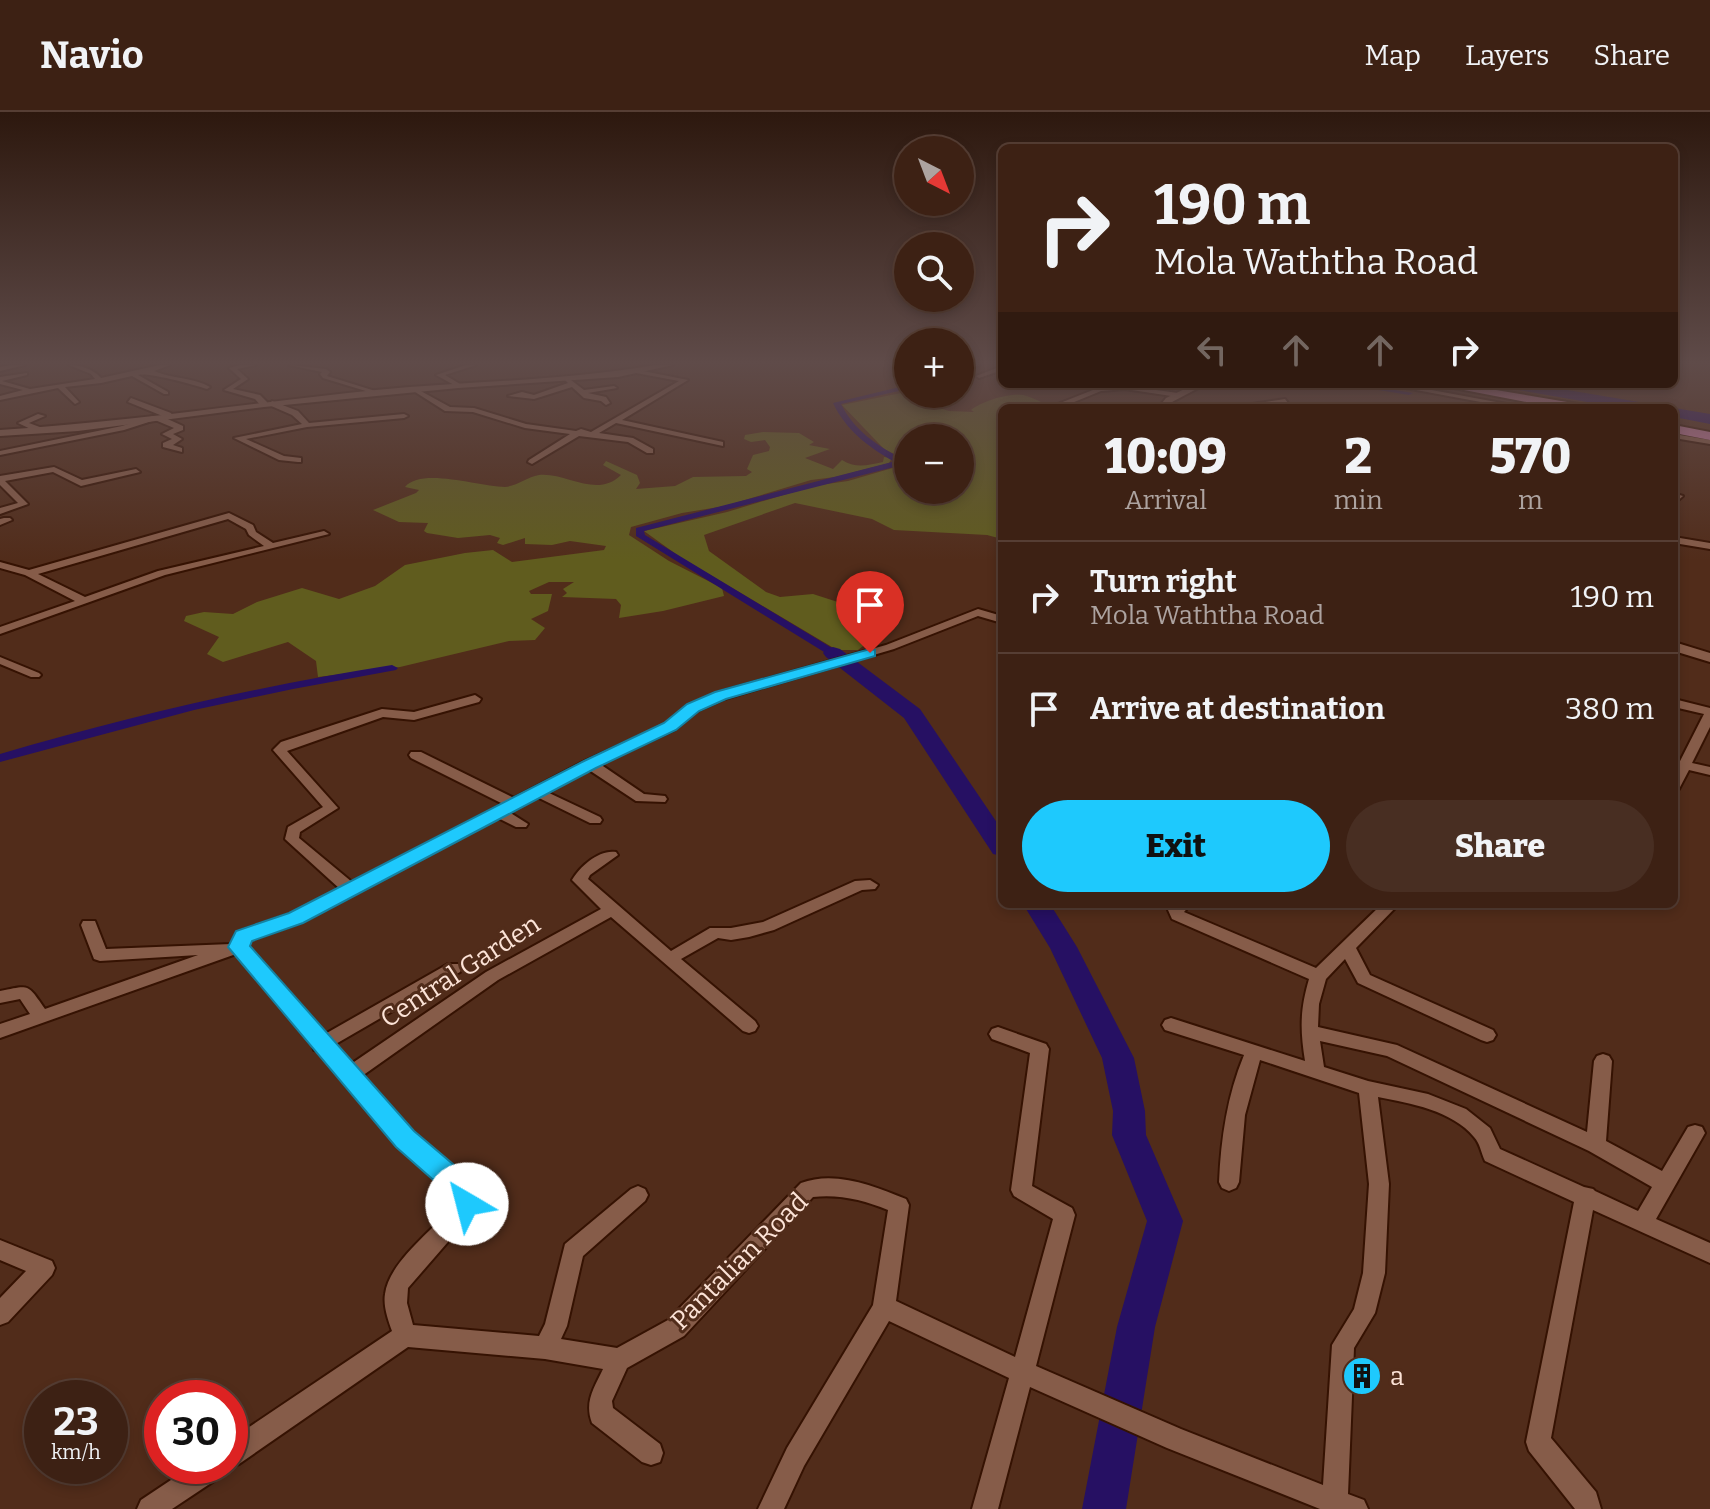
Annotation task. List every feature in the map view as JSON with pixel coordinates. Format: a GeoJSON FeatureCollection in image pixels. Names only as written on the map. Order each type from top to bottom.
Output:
{"type":"FeatureCollection","features":[{"type":"Feature","properties":{"kind":"street"},"geometry":{"type":"LineString","coordinates":[[0,433],[49,430]]}},
{"type":"Feature","properties":{"kind":"street"},"geometry":{"type":"LineString","coordinates":[[175,430],[166,434],[178,439],[166,445],[179,450]]}},
{"type":"Feature","properties":{"kind":"street"},"geometry":{"type":"LineString","coordinates":[[279,430],[238,438],[282,458],[298,460]]}},
{"type":"Feature","properties":{"kind":"street"},"geometry":{"type":"LineString","coordinates":[[572,430],[630,440],[650,451]]}},
{"type":"Feature","properties":{"kind":"street"},"geometry":{"type":"LineString","coordinates":[[594,433],[599,430]]}},
{"type":"Feature","properties":{"kind":"street"},"geometry":{"type":"LineString","coordinates":[[658,430],[720,444]]}},
{"type":"Feature","properties":{"kind":"street"},"geometry":{"type":"LineString","coordinates":[[0,453],[110,431],[132,440]]}},
{"type":"Feature","properties":{"kind":"street"},"geometry":{"type":"LineString","coordinates":[[532,462],[581,431]]}},
{"type":"Feature","properties":{"kind":"street"},"geometry":{"type":"LineString","coordinates":[[1678,437],[1710,442]]}},
{"type":"Feature","properties":{"kind":"street"},"geometry":{"type":"LineString","coordinates":[[0,480],[54,469],[81,483],[136,472]]}},
{"type":"Feature","properties":{"kind":"street"},"geometry":{"type":"LineString","coordinates":[[0,480],[24,504],[0,516]]}},
{"type":"Feature","properties":{"kind":"street"},"geometry":{"type":"LineString","coordinates":[[0,574],[24,571],[223,516],[234,517],[271,546]]}},
{"type":"Feature","properties":{"kind":"street"},"geometry":{"type":"LineString","coordinates":[[0,631],[162,573],[324,534]]}},
{"type":"Feature","properties":{"kind":"street"},"geometry":{"type":"LineString","coordinates":[[1678,541],[1710,546]]}},
{"type":"Feature","properties":{"kind":"street"},"geometry":{"type":"LineString","coordinates":[[0,565],[24,571],[84,601]]}},
{"type":"Feature","properties":{"kind":"street"},"geometry":{"type":"LineString","coordinates":[[239,947],[243,936],[296,918],[590,764],[670,727],[693,708],[720,696],[845,661],[978,612],[998,619]]}},
{"type":"Feature","properties":{"kind":"street"},"geometry":{"type":"LineString","coordinates":[[1678,647],[1710,658]]}},
{"type":"Feature","properties":{"kind":"street"},"geometry":{"type":"LineString","coordinates":[[0,660],[35,675]]}},
{"type":"Feature","properties":{"kind":"street"},"geometry":{"type":"LineString","coordinates":[[351,890],[292,839],[293,830],[331,808],[279,750],[382,713],[414,716],[475,699]]}},
{"type":"Feature","properties":{"kind":"street"},"geometry":{"type":"LineString","coordinates":[[1678,704],[1710,713],[1678,778]]}},
{"type":"Feature","properties":{"kind":"street"},"geometry":{"type":"LineString","coordinates":[[416,755],[507,808],[521,824]]}},
{"type":"Feature","properties":{"kind":"street"},"geometry":{"type":"LineString","coordinates":[[590,764],[641,798],[660,799]]}},
{"type":"Feature","properties":{"kind":"street"},"geometry":{"type":"LineString","coordinates":[[1684,765],[1710,771]]}},
{"type":"Feature","properties":{"kind":"street"},"geometry":{"type":"LineString","coordinates":[[537,792],[595,820]]}},
{"type":"Feature","properties":{"kind":"street"},"geometry":{"type":"LineString","coordinates":[[611,855],[584,872],[580,880],[749,1026]]}},
{"type":"Feature","properties":{"kind":"street"},"geometry":{"type":"LineString","coordinates":[[669,959],[716,932],[729,937],[756,930],[860,885],[870,885]]}},
{"type":"Feature","properties":{"kind":"street"},"geometry":{"type":"LineString","coordinates":[[1178,908],[1178,915],[1318,976]]}},
{"type":"Feature","properties":{"kind":"street"},"geometry":{"type":"LineString","coordinates":[[1316,1072],[1309,1032],[1310,1004],[1318,976],[1387,908]]}},
{"type":"Feature","properties":{"kind":"street","name":"Central Garden"},"geometry":{"type":"LineString","coordinates":[[350,1075],[492,976],[612,910]]}},
{"type":"Feature","properties":{"kind":"street"},"geometry":{"type":"LineString","coordinates":[[89,925],[100,955],[239,947]]}},
{"type":"Feature","properties":{"kind":"street"},"geometry":{"type":"LineString","coordinates":[[0,1031],[239,947]]}},
{"type":"Feature","properties":{"kind":"street"},"geometry":{"type":"LineString","coordinates":[[239,947],[320,1045],[405,1139],[457,1185],[467,1204],[455,1223],[403,1274],[396,1290],[399,1319],[405,1336]]}},
{"type":"Feature","properties":{"kind":"street"},"geometry":{"type":"LineString","coordinates":[[1348,948],[1364,979],[1487,1035]]}},
{"type":"Feature","properties":{"kind":"street"},"geometry":{"type":"LineString","coordinates":[[320,1045],[454,968]]}},
{"type":"Feature","properties":{"kind":"street"},"geometry":{"type":"LineString","coordinates":[[0,997],[24,992],[41,1017]]}},
{"type":"Feature","properties":{"kind":"street"},"geometry":{"type":"LineString","coordinates":[[1171,1025],[1368,1088],[1390,1090],[1460,1115],[1483,1133],[1492,1155],[1710,1253]]}},
{"type":"Feature","properties":{"kind":"street"},"geometry":{"type":"LineString","coordinates":[[1309,1032],[1391,1050],[1596,1145],[1664,1183]]}},
{"type":"Feature","properties":{"kind":"street"},"geometry":{"type":"LineString","coordinates":[[985,1509],[1065,1215],[1021,1190],[1040,1049],[998,1034]]}},
{"type":"Feature","properties":{"kind":"street"},"geometry":{"type":"LineString","coordinates":[[1229,1182],[1230,1136],[1241,1081],[1254,1052]]}},
{"type":"Feature","properties":{"kind":"street"},"geometry":{"type":"LineString","coordinates":[[1596,1145],[1603,1061]]}},
{"type":"Feature","properties":{"kind":"street"},"geometry":{"type":"LineString","coordinates":[[771,1509],[785,1474],[884,1307],[1143,1428],[1345,1506],[1343,1345],[1364,1313],[1374,1273],[1379,1184],[1368,1088]]}},
{"type":"Feature","properties":{"kind":"street"},"geometry":{"type":"LineString","coordinates":[[1643,1221],[1695,1133]]}},
{"type":"Feature","properties":{"kind":"street","name":"Pantalian Road"},"geometry":{"type":"LineString","coordinates":[[619,1360],[676,1328],[808,1189],[826,1186],[870,1193],[899,1205],[884,1307]]}},
{"type":"Feature","properties":{"kind":"street"},"geometry":{"type":"LineString","coordinates":[[545,1348],[556,1326],[573,1251],[638,1195]]}},
{"type":"Feature","properties":{"kind":"street"},"geometry":{"type":"LineString","coordinates":[[1586,1195],[1538,1442],[1587,1501],[1588,1509]]}},
{"type":"Feature","properties":{"kind":"street"},"geometry":{"type":"LineString","coordinates":[[0,1250],[44,1268],[0,1314]]}},
{"type":"Feature","properties":{"kind":"street"},"geometry":{"type":"LineString","coordinates":[[248,1443],[405,1336],[545,1348],[619,1360],[600,1400],[601,1414],[651,1453]]}},
{"type":"Feature","properties":{"kind":"street"},"geometry":{"type":"LineString","coordinates":[[150,1509],[187,1484]]}},
{"type":"Feature","properties":{"kind":"shaded area"},"geometry":{"type":"Polygon","coordinates":[[[866,430],[894,430],[894,454],[884,449],[866,430]]]}},
{"type":"Feature","properties":{"kind":"shaded area"},"geometry":{"type":"Polygon","coordinates":[[[974,430],[998,430],[998,538],[894,530],[872,519],[795,503],[704,535],[709,551],[766,592],[780,597],[813,594],[844,604],[876,636],[858,650],[837,650],[680,557],[644,531],[727,512],[813,486],[848,481],[894,468],[894,504],[974,504],[974,430]]]}},
{"type":"Feature","properties":{"kind":"shaded area"},"geometry":{"type":"Polygon","coordinates":[[[799,433],[814,442],[809,445],[830,449],[805,458],[833,469],[842,460],[862,466],[883,462],[884,457],[892,458],[889,463],[631,527],[629,535],[669,561],[722,588],[724,596],[619,618],[621,605],[616,599],[562,597],[567,593],[563,589],[574,582],[549,582],[529,591],[531,594],[552,594],[548,611],[531,619],[545,628],[535,640],[509,641],[400,667],[318,677],[316,661],[288,642],[223,662],[207,654],[219,637],[184,621],[186,616],[204,612],[233,614],[257,602],[302,588],[339,599],[375,586],[405,565],[465,553],[493,550],[512,562],[604,550],[606,546],[570,541],[552,545],[525,544],[525,538],[503,545],[497,543],[500,538],[490,535],[458,538],[427,533],[424,531],[428,523],[399,522],[373,510],[416,493],[419,490],[405,487],[413,481],[424,479],[505,487],[535,476],[549,475],[602,485],[621,475],[603,465],[606,461],[637,475],[640,483],[636,489],[675,486],[693,477],[746,476],[752,472],[747,469],[753,455],[769,451],[770,447],[765,440],[751,442],[744,439],[745,435],[799,433]]]}},
{"type":"Feature","properties":{"kind":"building"},"geometry":{"type":"Polygon","coordinates":[[[1359,1362],[1376,1370],[1374,1383],[1358,1375],[1359,1362]]]}},
{"type":"Feature","properties":{"kind":"waterway"},"geometry":{"type":"LineString","coordinates":[[833,653],[641,536],[639,530],[895,464],[898,460],[854,430]]}},
{"type":"Feature","properties":{"kind":"waterway"},"geometry":{"type":"LineString","coordinates":[[833,653],[912,714],[998,842]]}},
{"type":"Feature","properties":{"kind":"waterway"},"geometry":{"type":"LineString","coordinates":[[0,758],[194,706],[392,668]]}},
{"type":"Feature","properties":{"kind":"waterway"},"geometry":{"type":"LineString","coordinates":[[1039,908],[1063,947],[1118,1058],[1129,1111],[1129,1135],[1165,1221],[1136,1327],[1104,1509]]}},
{"type":"Feature","properties":{"kind":"place","name":"a"},"geometry":{"type":"Point","coordinates":[1362,1376]}},
{"type":"Feature","properties":{"kind":"route"},"geometry":{"type":"LineString","coordinates":[[467,1204],[457,1185],[405,1139],[320,1045],[239,947],[243,936],[296,918],[590,764],[670,727],[693,708],[720,696],[870,653]]}}]}
